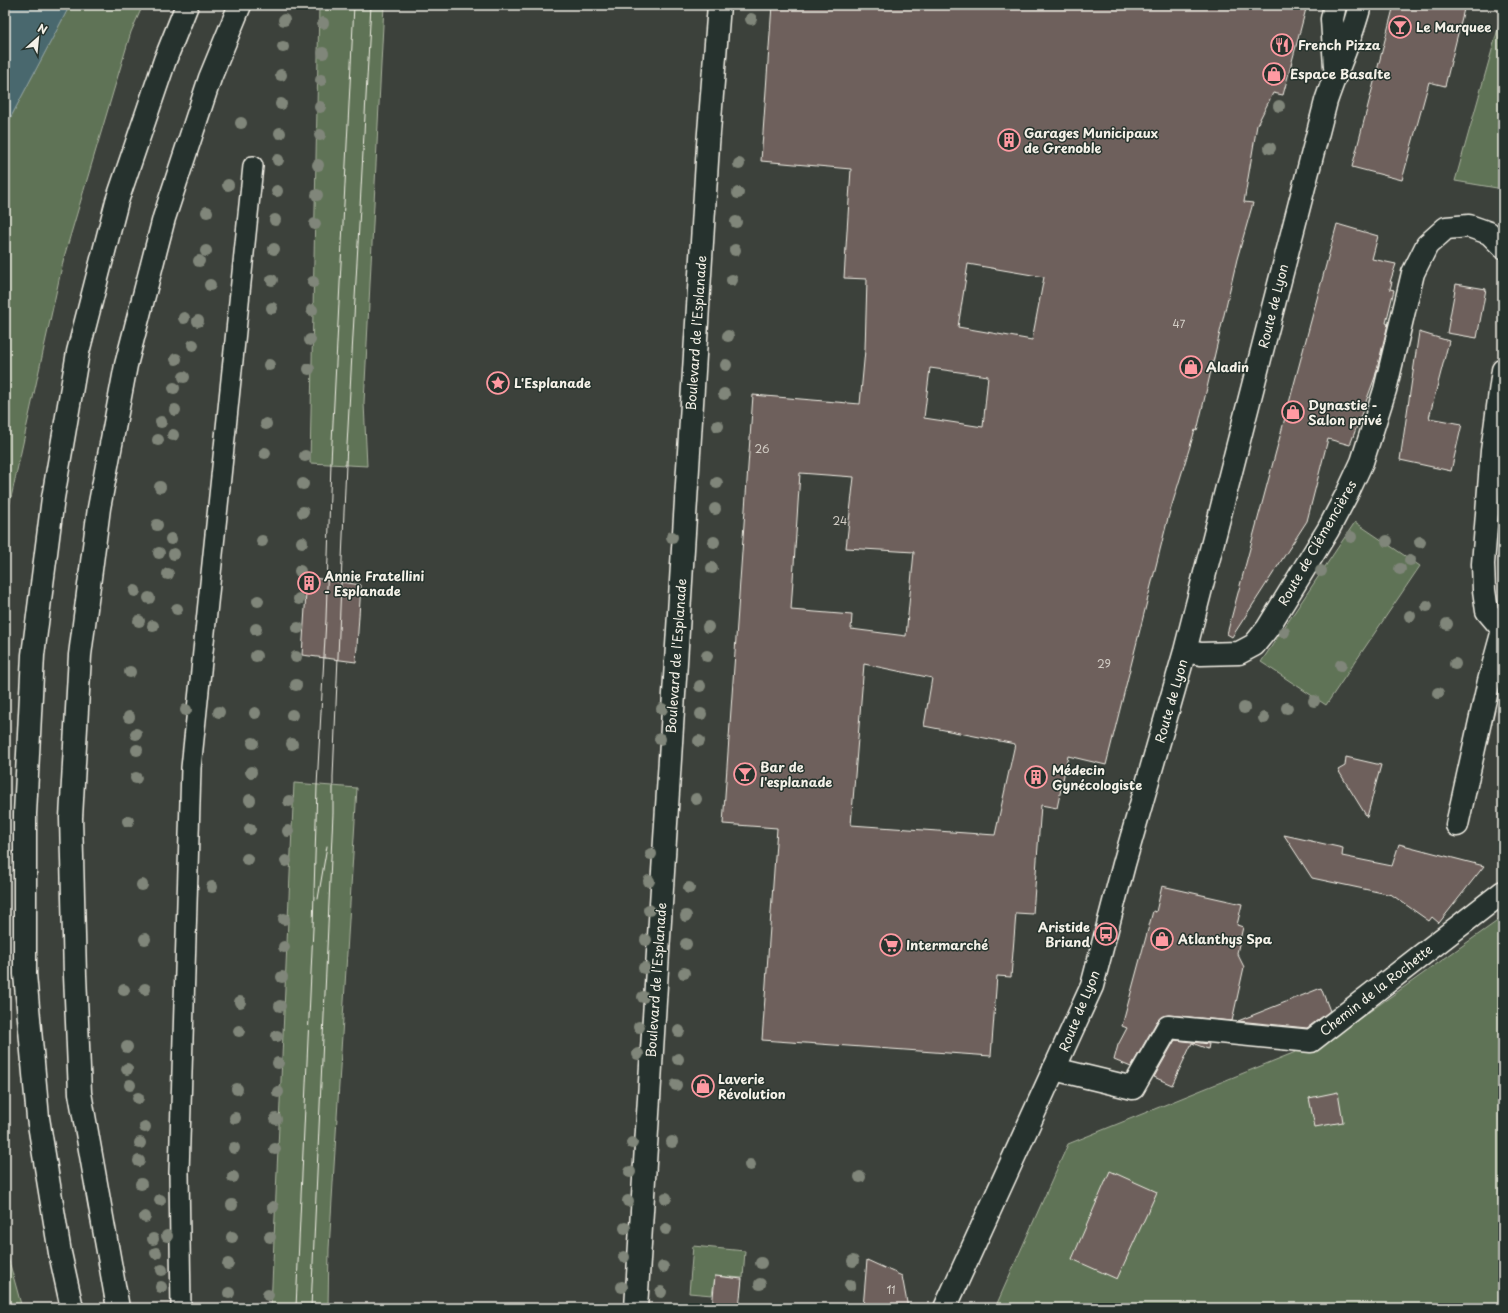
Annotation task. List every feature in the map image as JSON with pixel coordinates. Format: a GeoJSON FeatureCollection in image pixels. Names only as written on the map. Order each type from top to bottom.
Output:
{"type":"FeatureCollection","features":[{"type":"Feature","properties":{"kind":"main road"},"geometry":{"type":"LineString","coordinates":[[72,1308],[60,1253],[38,1118],[25,974],[25,814],[33,655],[53,498],[78,352],[117,201],[165,60],[187,5]]}},
{"type":"Feature","properties":{"kind":"main road"},"geometry":{"type":"LineString","coordinates":[[118,1308],[80,1093],[71,818],[80,654],[99,508],[126,365],[164,218],[210,78],[240,5]]}},
{"type":"Feature","properties":{"kind":"main road","name":"Boulevard de l'Esplanade"},"geometry":{"type":"LineString","coordinates":[[636,1308],[708,145],[719,5]]}},
{"type":"Feature","properties":{"kind":"main road"},"geometry":{"type":"LineString","coordinates":[[1335,5],[1332,19],[1335,72]]}},
{"type":"Feature","properties":{"kind":"main road","name":"Route de Lyon"},"geometry":{"type":"LineString","coordinates":[[945,1308],[1092,986],[1124,864],[1184,651],[1324,108],[1335,72],[1355,23],[1360,5]]}},
{"type":"Feature","properties":{"kind":"main road","name":"Route de Clémencières"},"geometry":{"type":"LineString","coordinates":[[1184,651],[1201,654],[1239,653],[1254,645],[1267,629],[1328,530],[1362,462],[1385,390],[1413,273],[1427,245],[1446,228],[1469,226],[1489,233],[1503,247]]}},
{"type":"Feature","properties":{"kind":"main road"},"geometry":{"type":"LineString","coordinates":[[1457,825],[1489,681],[1503,630],[1487,611],[1484,590],[1483,564],[1492,451],[1503,370]]}},
{"type":"Feature","properties":{"kind":"main road","name":"Chemin de la Rochette"},"geometry":{"type":"LineString","coordinates":[[1054,1069],[1133,1088],[1168,1027],[1310,1041],[1503,892]]}},
{"type":"Feature","properties":{"kind":"lane"},"geometry":{"type":"LineString","coordinates":[[181,1308],[179,1173],[191,768],[253,166]]}},
{"type":"Feature","properties":{"kind":"green space"},"geometry":{"type":"Polygon","coordinates":[[[70,5],[143,5],[131,32],[64,257],[5,525],[5,128],[70,5]]]}},
{"type":"Feature","properties":{"kind":"green space"},"geometry":{"type":"Polygon","coordinates":[[[319,5],[384,5],[364,403],[367,466],[310,463],[319,5]]]}},
{"type":"Feature","properties":{"kind":"green space"},"geometry":{"type":"Polygon","coordinates":[[[1503,11],[1503,189],[1455,181],[1503,11]]]}},
{"type":"Feature","properties":{"kind":"green space"},"geometry":{"type":"Polygon","coordinates":[[[1355,522],[1420,566],[1326,705],[1261,662],[1355,522]]]}},
{"type":"Feature","properties":{"kind":"green space"},"geometry":{"type":"Polygon","coordinates":[[[294,783],[357,788],[329,1249],[328,1308],[271,1308],[294,783]]]}},
{"type":"Feature","properties":{"kind":"green space"},"geometry":{"type":"Polygon","coordinates":[[[1503,917],[1503,1308],[995,1308],[1068,1144],[1335,1036],[1503,917]]]}},
{"type":"Feature","properties":{"kind":"green space"},"geometry":{"type":"Polygon","coordinates":[[[5,1236],[6,1250],[22,1308],[5,1308],[5,1236]]]}},
{"type":"Feature","properties":{"kind":"green space"},"geometry":{"type":"Polygon","coordinates":[[[693,1246],[745,1251],[743,1278],[715,1276],[712,1295],[689,1293],[693,1246]]]}},
{"type":"Feature","properties":{"kind":"water"},"geometry":{"type":"Polygon","coordinates":[[[5,5],[70,5],[5,128],[5,5]]]}},
{"type":"Feature","properties":{"kind":"building"},"geometry":{"type":"Polygon","coordinates":[[[772,5],[1307,5],[1283,95],[1273,93],[1257,125],[1244,202],[1253,203],[1237,259],[1197,431],[1195,430],[1168,518],[1106,765],[1068,756],[1057,808],[1041,805],[1033,914],[1016,913],[1011,977],[997,976],[991,1056],[762,1040],[777,828],[723,824],[753,395],[860,404],[865,350],[867,279],[844,278],[851,169],[761,161],[772,5]],[[968,264],[958,327],[1032,340],[1044,277],[968,264]],[[930,368],[924,418],[983,427],[988,376],[930,368]],[[800,473],[791,610],[852,615],[851,629],[906,636],[914,552],[846,548],[854,477],[800,473]],[[864,664],[851,825],[995,835],[1015,744],[924,726],[932,678],[864,664]]]}},
{"type":"Feature","properties":{"kind":"building"},"geometry":{"type":"Polygon","coordinates":[[[1394,5],[1465,5],[1445,86],[1429,82],[1402,180],[1352,167],[1394,5]]]}},
{"type":"Feature","properties":{"kind":"building"},"geometry":{"type":"Polygon","coordinates":[[[1337,224],[1378,236],[1372,259],[1396,264],[1390,282],[1392,282],[1390,289],[1394,290],[1386,323],[1388,324],[1375,377],[1350,445],[1328,439],[1307,521],[1232,637],[1227,634],[1337,224]]]}},
{"type":"Feature","properties":{"kind":"building"},"geometry":{"type":"Polygon","coordinates":[[[1456,284],[1486,289],[1477,338],[1447,333],[1456,284]]]}},
{"type":"Feature","properties":{"kind":"building"},"geometry":{"type":"Polygon","coordinates":[[[1419,332],[1449,341],[1429,418],[1462,424],[1451,471],[1400,460],[1419,332]]]}},
{"type":"Feature","properties":{"kind":"building"},"geometry":{"type":"Polygon","coordinates":[[[307,577],[361,585],[356,662],[302,655],[307,577]]]}},
{"type":"Feature","properties":{"kind":"building"},"geometry":{"type":"Polygon","coordinates":[[[1346,757],[1381,765],[1367,817],[1338,770],[1345,766],[1346,757]]]}},
{"type":"Feature","properties":{"kind":"building"},"geometry":{"type":"Polygon","coordinates":[[[1284,835],[1343,848],[1342,856],[1392,866],[1399,844],[1484,866],[1439,923],[1432,917],[1429,921],[1392,895],[1312,878],[1284,835]]]}},
{"type":"Feature","properties":{"kind":"building"},"geometry":{"type":"Polygon","coordinates":[[[1162,886],[1242,904],[1237,925],[1243,927],[1237,953],[1244,967],[1232,1021],[1169,1015],[1163,1016],[1157,1021],[1131,1067],[1114,1060],[1118,1045],[1127,1028],[1122,1026],[1153,911],[1156,912],[1162,886]]]}},
{"type":"Feature","properties":{"kind":"building"},"geometry":{"type":"Polygon","coordinates":[[[1321,988],[1330,1011],[1307,1028],[1238,1021],[1321,988]]]}},
{"type":"Feature","properties":{"kind":"building"},"geometry":{"type":"Polygon","coordinates":[[[1175,1040],[1209,1044],[1208,1049],[1192,1043],[1172,1085],[1154,1077],[1175,1040]]]}},
{"type":"Feature","properties":{"kind":"building"},"geometry":{"type":"Polygon","coordinates":[[[1338,1092],[1343,1122],[1315,1127],[1309,1098],[1338,1092]]]}},
{"type":"Feature","properties":{"kind":"building"},"geometry":{"type":"Polygon","coordinates":[[[1110,1171],[1157,1192],[1117,1279],[1072,1259],[1110,1171]]]}},
{"type":"Feature","properties":{"kind":"building"},"geometry":{"type":"Polygon","coordinates":[[[867,1260],[902,1276],[908,1308],[863,1308],[867,1260]]]}},
{"type":"Feature","properties":{"kind":"building"},"geometry":{"type":"Polygon","coordinates":[[[715,1276],[742,1279],[739,1308],[712,1308],[715,1276]]]}},
{"type":"Feature","properties":{"kind":"tram line"},"geometry":{"type":"LineString","coordinates":[[296,1308],[313,928],[317,786],[326,619],[331,462],[354,5]]}},
{"type":"Feature","properties":{"kind":"tram line"},"geometry":{"type":"LineString","coordinates":[[311,1308],[333,813],[333,777],[346,464],[371,5]]}},
{"type":"Feature","properties":{"kind":"tram line"},"geometry":{"type":"LineString","coordinates":[[318,899],[327,846]]}},
{"type":"Feature","properties":{"kind":"place","name":"Le Marquee"},"geometry":{"type":"Point","coordinates":[1400,27]}},
{"type":"Feature","properties":{"kind":"place","name":"French Pizza"},"geometry":{"type":"Point","coordinates":[1282,45]}},
{"type":"Feature","properties":{"kind":"place","name":"Espace Basalte"},"geometry":{"type":"Point","coordinates":[1274,74]}},
{"type":"Feature","properties":{"kind":"place","name":"Garages Municipaux de Grenoble"},"geometry":{"type":"Point","coordinates":[1009,140]}},
{"type":"Feature","properties":{"kind":"place","name":"Aladin"},"geometry":{"type":"Point","coordinates":[1191,367]}},
{"type":"Feature","properties":{"kind":"place","name":"L'Esplanade"},"geometry":{"type":"Point","coordinates":[498,383]}},
{"type":"Feature","properties":{"kind":"place","name":"Dynastie - Salon privé"},"geometry":{"type":"Point","coordinates":[1293,412]}},
{"type":"Feature","properties":{"kind":"place","name":"Annie Fratellini - Esplanade"},"geometry":{"type":"Point","coordinates":[309,583]}},
{"type":"Feature","properties":{"kind":"place","name":"Bar de l'esplanade"},"geometry":{"type":"Point","coordinates":[745,774]}},
{"type":"Feature","properties":{"kind":"place","name":"Médecin Gynécologiste"},"geometry":{"type":"Point","coordinates":[1036,777]}},
{"type":"Feature","properties":{"kind":"place","name":"Aristide Briand"},"geometry":{"type":"Point","coordinates":[1106,934]}},
{"type":"Feature","properties":{"kind":"place","name":"Atlanthys Spa"},"geometry":{"type":"Point","coordinates":[1162,939]}},
{"type":"Feature","properties":{"kind":"place","name":"Intermarché"},"geometry":{"type":"Point","coordinates":[891,945]}},
{"type":"Feature","properties":{"kind":"place","name":"Laverie Révolution"},"geometry":{"type":"Point","coordinates":[703,1086]}}]}
